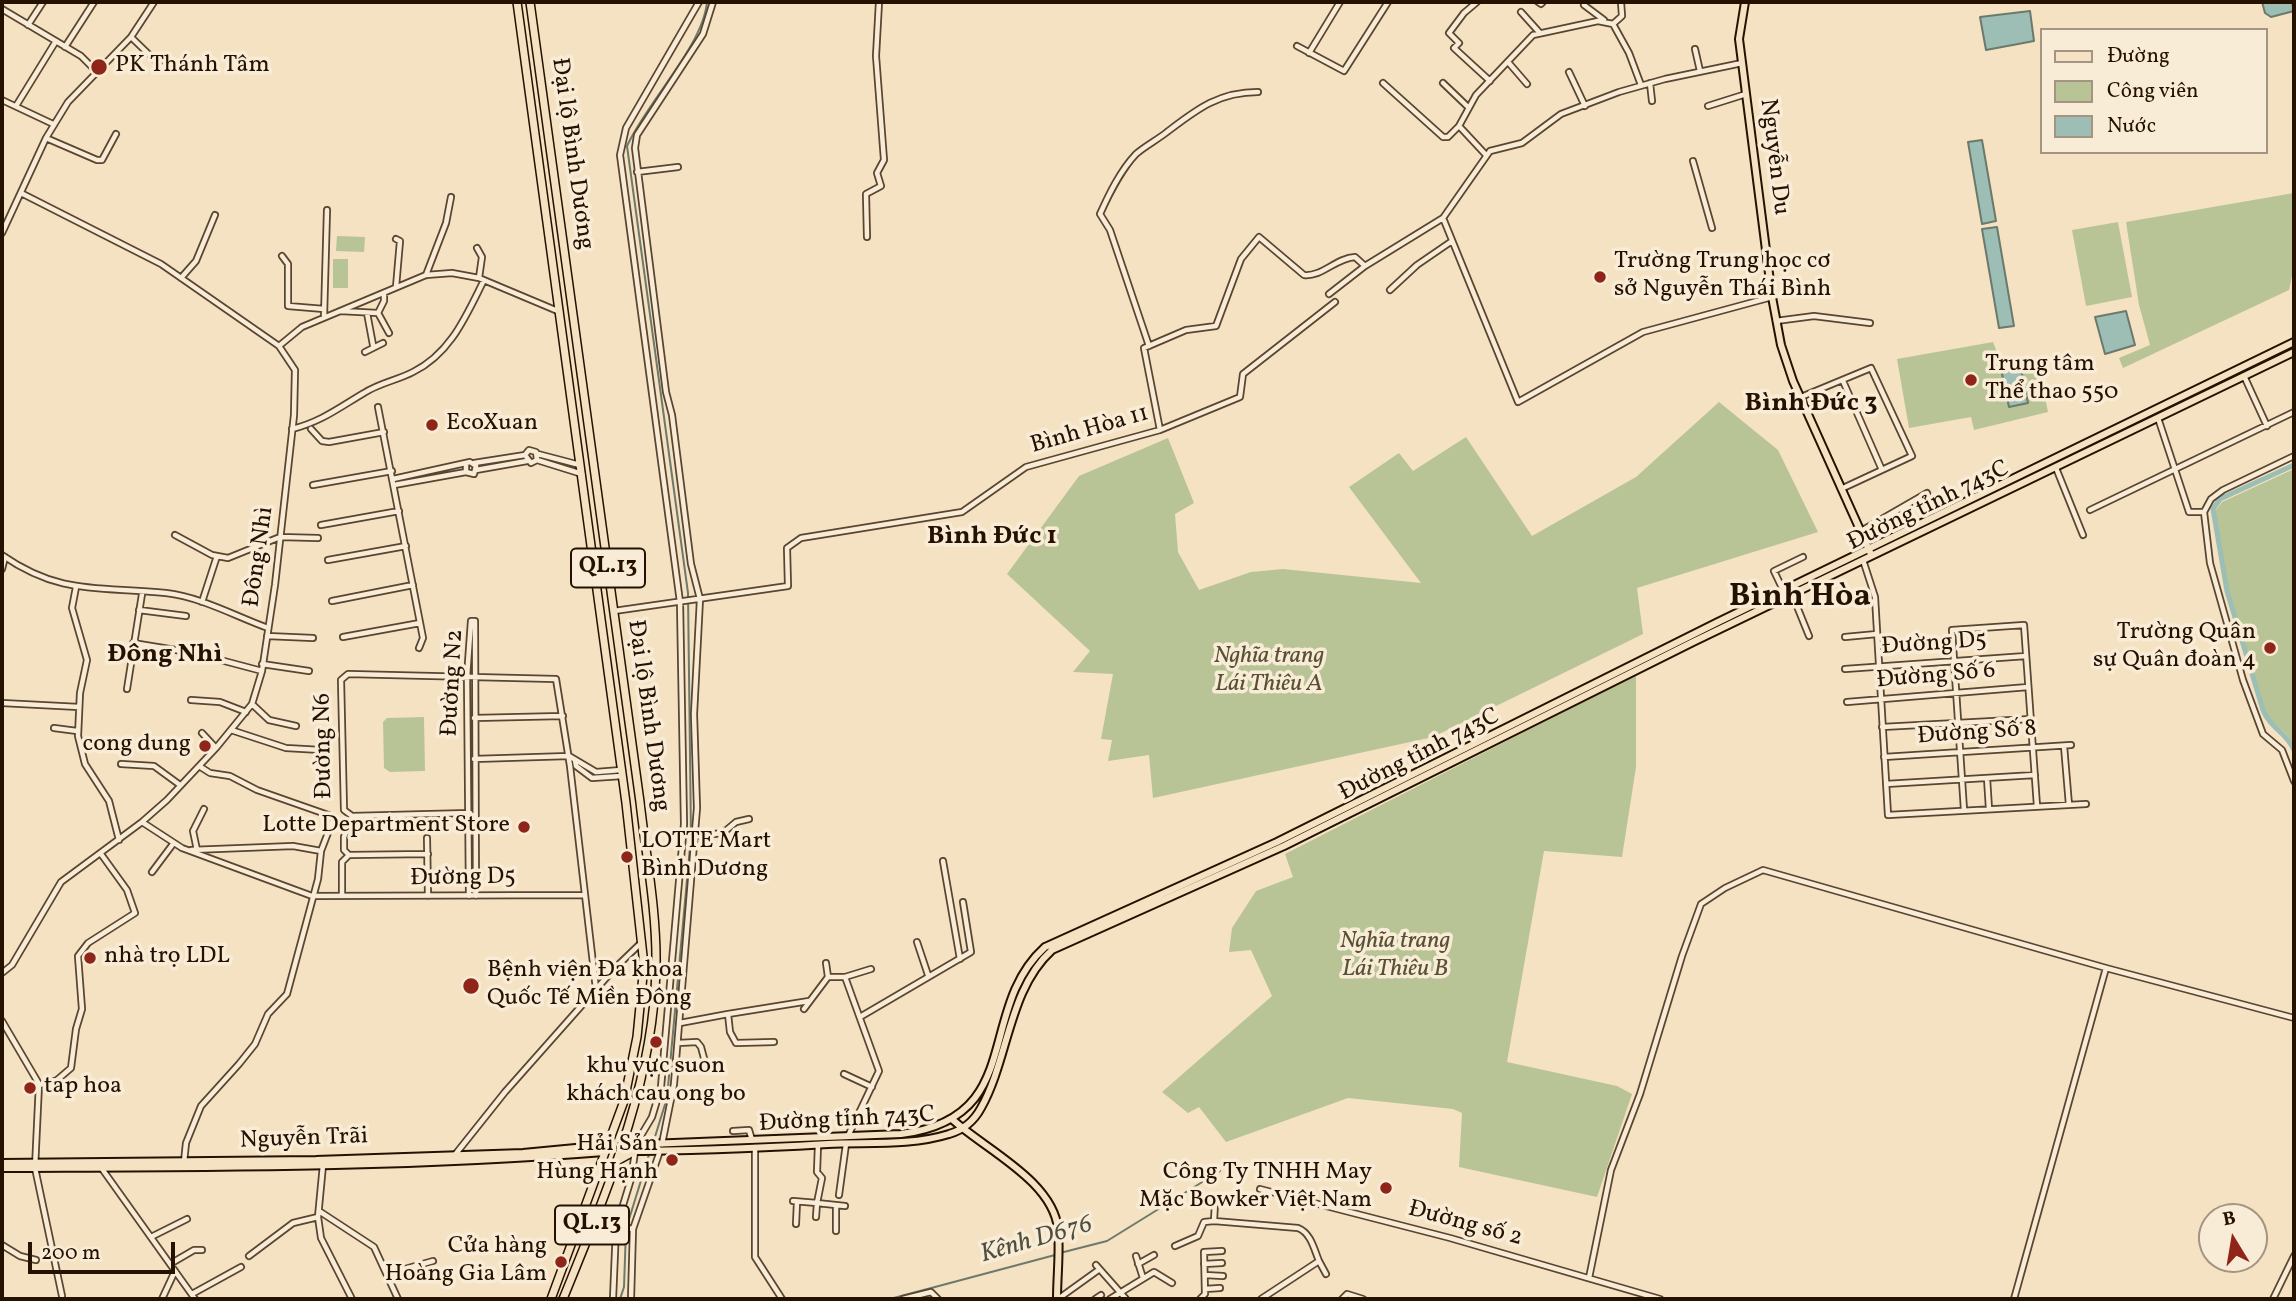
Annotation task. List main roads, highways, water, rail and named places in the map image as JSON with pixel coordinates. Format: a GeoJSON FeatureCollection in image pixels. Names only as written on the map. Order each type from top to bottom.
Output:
{"type":"FeatureCollection","features":[{"type":"Feature","properties":{"kind":"highway","name":"Đại lộ Bình Dương"},"geometry":{"type":"LineString","coordinates":[[517,2],[582,470],[643,942],[642,1002],[624,1101],[551,1299]]}},
{"type":"Feature","properties":{"kind":"highway","name":"Đại lộ Bình Dương"},"geometry":{"type":"LineString","coordinates":[[530,2],[614,611],[655,926],[656,964],[654,1011],[644,1071],[622,1148],[563,1299]]}},
{"type":"Feature","properties":{"kind":"highway"},"geometry":{"type":"LineString","coordinates":[[582,470],[594,468]]}},
{"type":"Feature","properties":{"kind":"highway"},"geometry":{"type":"LineString","coordinates":[[601,616],[614,611]]}},
{"type":"Feature","properties":{"kind":"highway"},"geometry":{"type":"LineString","coordinates":[[617,1162],[636,1148],[626,1133]]}},
{"type":"Feature","properties":{"kind":"highway"},"geometry":{"type":"LineString","coordinates":[[605,1149],[622,1148]]}},
{"type":"Feature","properties":{"kind":"main road","name":"Nguyễn Du"},"geometry":{"type":"LineString","coordinates":[[1745,2],[1739,39],[1776,321],[1800,398],[1870,553]]}},
{"type":"Feature","properties":{"kind":"main road","name":"Đường tỉnh 743C"},"geometry":{"type":"LineString","coordinates":[[1870,553],[2006,482],[2294,342]]}},
{"type":"Feature","properties":{"kind":"main road","name":"Đường tỉnh 743C"},"geometry":{"type":"LineString","coordinates":[[1760,606],[1783,590],[2009,490],[2294,352]]}},
{"type":"Feature","properties":{"kind":"main road"},"geometry":{"type":"LineString","coordinates":[[2154,410],[2158,418]]}},
{"type":"Feature","properties":{"kind":"main road"},"geometry":{"type":"LineString","coordinates":[[2122,426],[2126,434]]}},
{"type":"Feature","properties":{"kind":"main road"},"geometry":{"type":"LineString","coordinates":[[2006,482],[2009,490]]}},
{"type":"Feature","properties":{"kind":"main road","name":"Đường tỉnh 743C"},"geometry":{"type":"LineString","coordinates":[[622,1148],[936,1138],[962,1128],[971,1122],[985,1101],[1029,977],[1044,958],[1082,935],[1224,870],[1692,639],[1791,594],[1861,557]]}},
{"type":"Feature","properties":{"kind":"main road","name":"Đường tỉnh 743C"},"geometry":{"type":"LineString","coordinates":[[754,1142],[818,1145],[928,1131],[953,1120],[972,1101],[986,1079],[1022,973],[1037,954],[1075,932],[1224,870]]}},
{"type":"Feature","properties":{"kind":"main road"},"geometry":{"type":"LineString","coordinates":[[953,1120],[1039,1188],[1052,1208],[1058,1228],[1058,1299]]}},
{"type":"Feature","properties":{"kind":"main road","name":"Nguyễn Trãi"},"geometry":{"type":"LineString","coordinates":[[99,1165],[216,1165],[605,1149]]}},
{"type":"Feature","properties":{"kind":"main road","name":"Nguyễn Trãi"},"geometry":{"type":"LineString","coordinates":[[2,1165],[323,1165],[362,1160]]}},
{"type":"Feature","properties":{"kind":"water"},"geometry":{"type":"Polygon","coordinates":[[[2262,2],[2292,2],[2294,11],[2271,17],[2265,13],[2262,2]]]}},
{"type":"Feature","properties":{"kind":"water"},"geometry":{"type":"Polygon","coordinates":[[[2030,11],[2034,41],[1986,50],[1980,17],[2030,11]]]}},
{"type":"Feature","properties":{"kind":"water"},"geometry":{"type":"Polygon","coordinates":[[[1982,140],[1996,221],[1982,224],[1968,142],[1982,140]]]}},
{"type":"Feature","properties":{"kind":"water"},"geometry":{"type":"Polygon","coordinates":[[[1997,227],[2014,326],[1999,328],[1982,229],[1997,227]]]}},
{"type":"Feature","properties":{"kind":"water"},"geometry":{"type":"Polygon","coordinates":[[[2126,311],[2135,345],[2105,354],[2095,317],[2126,311]]]}},
{"type":"Feature","properties":{"kind":"water"},"geometry":{"type":"Polygon","coordinates":[[[2020,364],[2028,403],[2009,407],[2001,369],[2020,364]]]}},
{"type":"Feature","properties":{"kind":"waterway"},"geometry":{"type":"LineString","coordinates":[[654,1140],[667,1098],[691,836],[688,593],[627,146],[696,37],[707,2]]}},
{"type":"Feature","properties":{"kind":"waterway"},"geometry":{"type":"LineString","coordinates":[[2294,465],[2220,499],[2213,509],[2227,591],[2263,710],[2294,750]]}},
{"type":"Feature","properties":{"kind":"waterway"},"geometry":{"type":"LineString","coordinates":[[620,1299],[624,1287],[626,1229],[652,1145]]}},
{"type":"Feature","properties":{"kind":"waterway","name":"Kênh D676"},"geometry":{"type":"LineString","coordinates":[[1060,1253],[1107,1241],[1220,1171]]}},
{"type":"Feature","properties":{"kind":"waterway","name":"Kênh D676"},"geometry":{"type":"LineString","coordinates":[[890,1299],[1055,1255]]}},
{"type":"Feature","properties":{"kind":"place","name":"PK Thánh Tâm"},"geometry":{"type":"Point","coordinates":[99,67]}},
{"type":"Feature","properties":{"kind":"place","name":"Trường Trung học cơ sở Nguyễn Thái Bình"},"geometry":{"type":"Point","coordinates":[1600,277]}},
{"type":"Feature","properties":{"kind":"place","name":"Trung tâm Thể thao 550"},"geometry":{"type":"Point","coordinates":[1971,380]}},
{"type":"Feature","properties":{"kind":"place","name":"EcoXuan"},"geometry":{"type":"Point","coordinates":[432,425]}},
{"type":"Feature","properties":{"kind":"place","name":"Trường Quân sự Quân đoàn 4"},"geometry":{"type":"Point","coordinates":[2270,648]}},
{"type":"Feature","properties":{"kind":"place","name":"cong dung"},"geometry":{"type":"Point","coordinates":[205,746]}},
{"type":"Feature","properties":{"kind":"place","name":"Lotte Department Store"},"geometry":{"type":"Point","coordinates":[524,827]}},
{"type":"Feature","properties":{"kind":"place","name":"LOTTE Mart Bình Dương"},"geometry":{"type":"Point","coordinates":[627,857]}},
{"type":"Feature","properties":{"kind":"place","name":"nhà trọ LDL"},"geometry":{"type":"Point","coordinates":[90,958]}},
{"type":"Feature","properties":{"kind":"place","name":"Bệnh viện Đa khoa Quốc Tế Miền Đông"},"geometry":{"type":"Point","coordinates":[471,986]}},
{"type":"Feature","properties":{"kind":"place","name":"khu vực suon khách cau ong bo"},"geometry":{"type":"Point","coordinates":[656,1042]}},
{"type":"Feature","properties":{"kind":"place","name":"tap hoa"},"geometry":{"type":"Point","coordinates":[30,1088]}},
{"type":"Feature","properties":{"kind":"place","name":"Hải Sản Hùng Hạnh"},"geometry":{"type":"Point","coordinates":[672,1160]}},
{"type":"Feature","properties":{"kind":"place","name":"Công Ty TNHH May Mặc Bowker Việt Nam"},"geometry":{"type":"Point","coordinates":[1386,1188]}},
{"type":"Feature","properties":{"kind":"place","name":"Cửa hàng Hoàng Gia Lâm"},"geometry":{"type":"Point","coordinates":[561,1262]}},
{"type":"Feature","properties":{"kind":"district","name":"Bình Đức 3"},"geometry":{"type":"Point","coordinates":[1811,405]}},
{"type":"Feature","properties":{"kind":"district","name":"Bình Đức 1"},"geometry":{"type":"Point","coordinates":[992,538]}},
{"type":"Feature","properties":{"kind":"district","name":"Bình Hòa"},"geometry":{"type":"Point","coordinates":[1800,599]}},
{"type":"Feature","properties":{"kind":"district","name":"Đông Nhì"},"geometry":{"type":"Point","coordinates":[165,656]}},
{"type":"Feature","properties":{"kind":"park label","name":"Nghĩa trang Lái Thiêu A"},"geometry":{"type":"Point","coordinates":[1269,672]}},
{"type":"Feature","properties":{"kind":"park label","name":"Nghĩa trang Lái Thiêu B"},"geometry":{"type":"Point","coordinates":[1395,957]}}]}
